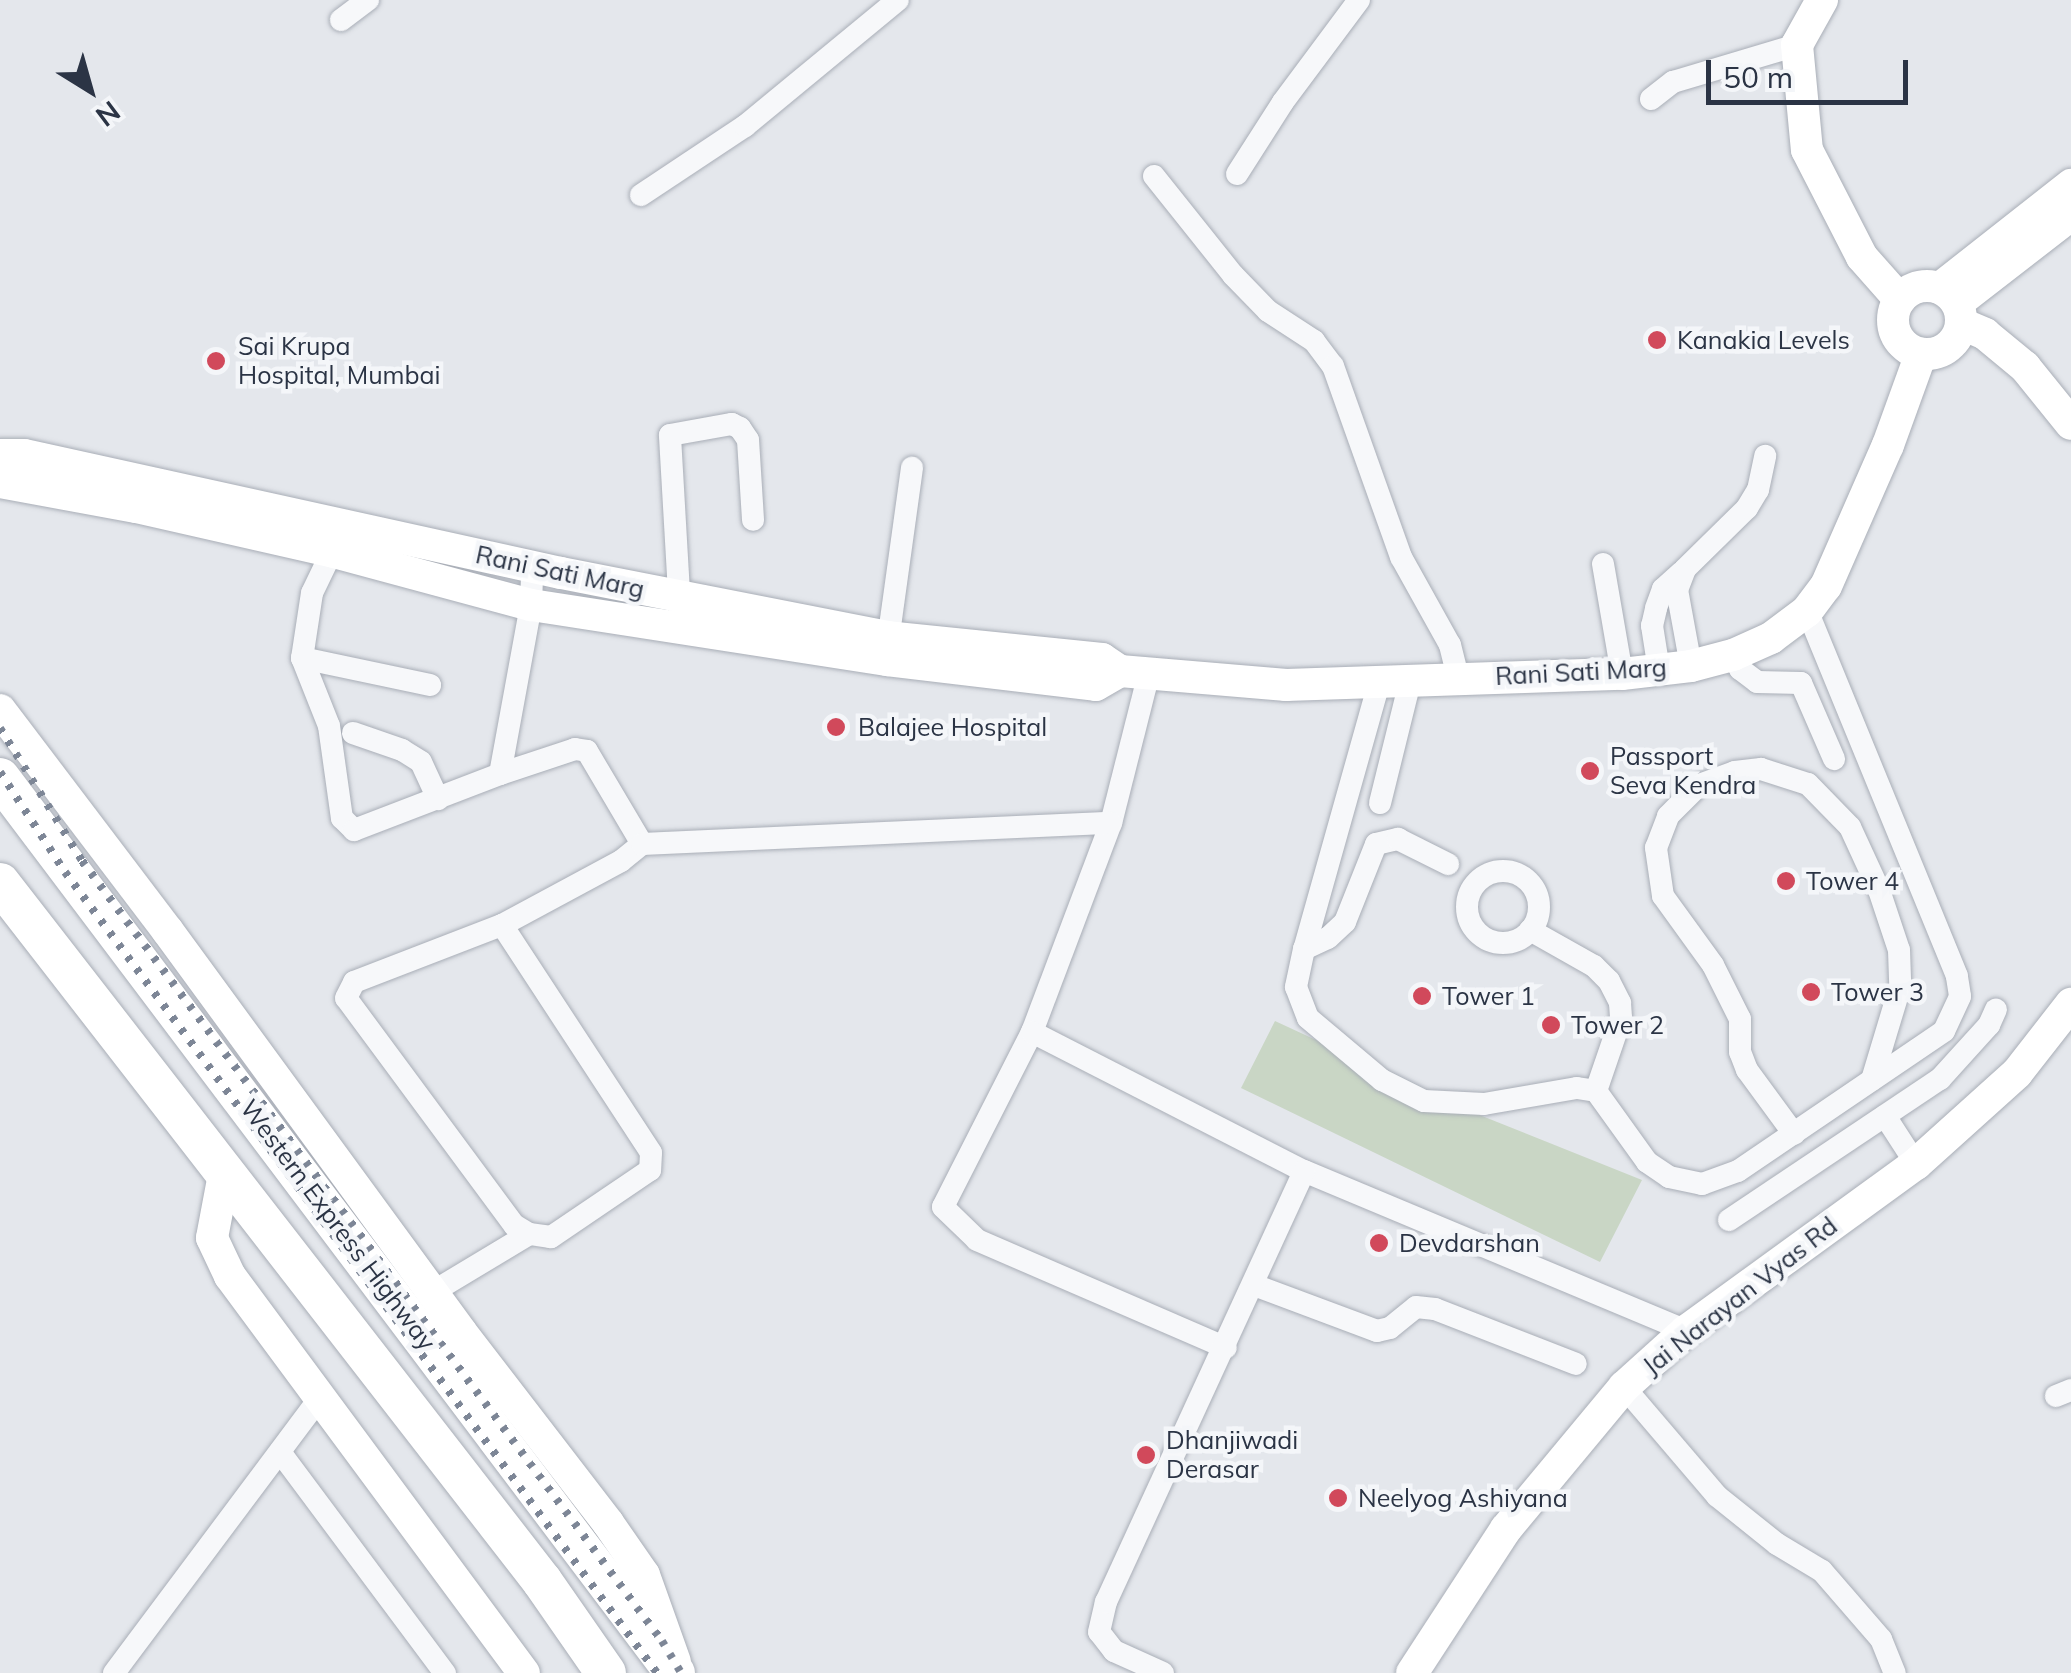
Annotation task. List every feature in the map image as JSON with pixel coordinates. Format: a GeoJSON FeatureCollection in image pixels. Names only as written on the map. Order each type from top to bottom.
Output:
{"type":"FeatureCollection","features":[{"type":"Feature","properties":{"kind":"highway","name":"Western Express Highway"},"geometry":{"type":"LineString","coordinates":[[0,778],[478,1382],[614,1594],[677,1673]]}},
{"type":"Feature","properties":{"kind":"highway"},"geometry":{"type":"LineString","coordinates":[[0,883],[225,1169],[606,1673]]}},
{"type":"Feature","properties":{"kind":"highway"},"geometry":{"type":"LineString","coordinates":[[572,1625],[614,1594]]}},
{"type":"Feature","properties":{"kind":"street"},"geometry":{"type":"LineString","coordinates":[[340,20],[368,0]]}},
{"type":"Feature","properties":{"kind":"street"},"geometry":{"type":"LineString","coordinates":[[641,195],[745,126],[898,0]]}},
{"type":"Feature","properties":{"kind":"street"},"geometry":{"type":"LineString","coordinates":[[1237,174],[1283,102],[1359,0]]}},
{"type":"Feature","properties":{"kind":"street"},"geometry":{"type":"LineString","coordinates":[[1822,0],[1798,45],[1806,150],[1862,257],[1900,300]]}},
{"type":"Feature","properties":{"kind":"street"},"geometry":{"type":"LineString","coordinates":[[1650,99],[1673,82],[1798,45]]}},
{"type":"Feature","properties":{"kind":"street"},"geometry":{"type":"LineString","coordinates":[[1154,176],[1233,275],[1268,311],[1314,341],[1333,366],[1401,557],[1450,645],[1458,678]]}},
{"type":"Feature","properties":{"kind":"street"},"geometry":{"type":"LineString","coordinates":[[2067,202],[1998,256],[1953,305],[1952,344],[1943,351],[1921,354],[1910,350],[1895,333],[1895,310],[1900,300],[1918,287],[1953,305],[2026,367],[2071,424]]}},
{"type":"Feature","properties":{"kind":"street","name":"Rani Sati Marg"},"geometry":{"type":"LineString","coordinates":[[0,455],[24,455],[212,510],[338,537],[532,567],[680,612],[1096,684],[1134,672],[1286,684],[1622,674],[1675,668],[1733,655],[1771,638],[1807,611],[1826,586],[1888,445],[1921,354]]}},
{"type":"Feature","properties":{"kind":"street"},"geometry":{"type":"LineString","coordinates":[[680,612],[670,435],[732,424],[740,428],[748,440],[753,520]]}},
{"type":"Feature","properties":{"kind":"street"},"geometry":{"type":"LineString","coordinates":[[1675,668],[1652,626],[1663,590],[1747,508],[1758,490],[1765,456]]}},
{"type":"Feature","properties":{"kind":"street"},"geometry":{"type":"LineString","coordinates":[[887,648],[912,468]]}},
{"type":"Feature","properties":{"kind":"street","name":"Rani Sati Marg"},"geometry":{"type":"LineString","coordinates":[[0,482],[212,510]]}},
{"type":"Feature","properties":{"kind":"street"},"geometry":{"type":"LineString","coordinates":[[338,537],[312,594],[302,658],[329,726],[342,818],[354,830],[575,749],[587,751],[642,844]]}},
{"type":"Feature","properties":{"kind":"street","name":"Rani Sati Marg"},"geometry":{"type":"LineString","coordinates":[[338,537],[531,606],[680,612]]}},
{"type":"Feature","properties":{"kind":"street"},"geometry":{"type":"LineString","coordinates":[[1603,564],[1622,674]]}},
{"type":"Feature","properties":{"kind":"street"},"geometry":{"type":"LineString","coordinates":[[500,774],[531,606],[532,567]]}},
{"type":"Feature","properties":{"kind":"street"},"geometry":{"type":"LineString","coordinates":[[1675,668],[1677,590],[1685,569]]}},
{"type":"Feature","properties":{"kind":"street"},"geometry":{"type":"LineString","coordinates":[[1394,682],[1304,949],[1296,987],[1308,1018],[1396,1087],[1424,1100],[1484,1104],[1577,1088],[1596,1091],[1647,1162],[1669,1177],[1702,1184],[1738,1171],[1944,1031],[1960,996],[1957,976],[1807,611]]}},
{"type":"Feature","properties":{"kind":"street"},"geometry":{"type":"LineString","coordinates":[[1733,655],[1747,677],[1758,682],[1801,683],[1834,760]]}},
{"type":"Feature","properties":{"kind":"street"},"geometry":{"type":"LineString","coordinates":[[302,658],[430,685]]}},
{"type":"Feature","properties":{"kind":"street"},"geometry":{"type":"LineString","coordinates":[[1134,672],[1111,823],[1032,1032],[943,1207],[976,1240],[1226,1348]]}},
{"type":"Feature","properties":{"kind":"street"},"geometry":{"type":"LineString","coordinates":[[1380,803],[1394,682]]}},
{"type":"Feature","properties":{"kind":"street"},"geometry":{"type":"LineString","coordinates":[[0,710],[168,930],[431,1293],[478,1382],[644,1576],[677,1673]]}},
{"type":"Feature","properties":{"kind":"street"},"geometry":{"type":"LineString","coordinates":[[353,734],[402,750],[421,762],[438,799]]}},
{"type":"Feature","properties":{"kind":"street"},"geometry":{"type":"LineString","coordinates":[[1794,1134],[1747,1070],[1740,1052],[1740,1019],[1714,965],[1664,896],[1656,848],[1668,816],[1699,786],[1735,772],[1762,770],[1808,784],[1850,828],[1880,890],[1900,969],[1900,987],[1872,1080]]}},
{"type":"Feature","properties":{"kind":"street"},"geometry":{"type":"LineString","coordinates":[[502,925],[651,1152],[650,1170],[551,1237],[528,1234],[514,1225],[346,998],[354,982],[502,925],[621,861],[642,844],[1111,823]]}},
{"type":"Feature","properties":{"kind":"street"},"geometry":{"type":"LineString","coordinates":[[1304,949],[1328,938],[1345,922],[1376,844],[1398,840],[1448,864]]}},
{"type":"Feature","properties":{"kind":"street"},"geometry":{"type":"LineString","coordinates":[[1530,930],[1594,966],[1609,981],[1620,1003],[1621,1018],[1596,1091]]}},
{"type":"Feature","properties":{"kind":"street","name":"Jai Narayan Vyas Rd"},"geometry":{"type":"LineString","coordinates":[[1412,1673],[1506,1529],[1624,1386],[1686,1331],[1916,1164],[2017,1073],[2071,1004]]}},
{"type":"Feature","properties":{"kind":"street"},"geometry":{"type":"LineString","coordinates":[[1729,1220],[1940,1079],[1989,1025],[1996,1009]]}},
{"type":"Feature","properties":{"kind":"street"},"geometry":{"type":"LineString","coordinates":[[1032,1032],[1304,1171],[1686,1331]]}},
{"type":"Feature","properties":{"kind":"street"},"geometry":{"type":"LineString","coordinates":[[1885,1116],[1916,1164]]}},
{"type":"Feature","properties":{"kind":"street"},"geometry":{"type":"LineString","coordinates":[[225,1169],[212,1238],[230,1276],[322,1395],[524,1673]]}},
{"type":"Feature","properties":{"kind":"street"},"geometry":{"type":"LineString","coordinates":[[1163,1673],[1114,1651],[1099,1632],[1106,1602],[1226,1348],[1304,1171]]}},
{"type":"Feature","properties":{"kind":"street"},"geometry":{"type":"LineString","coordinates":[[431,1293],[528,1234]]}},
{"type":"Feature","properties":{"kind":"street"},"geometry":{"type":"LineString","coordinates":[[1254,1286],[1377,1331],[1390,1328],[1416,1307],[1435,1309],[1576,1364]]}},
{"type":"Feature","properties":{"kind":"street"},"geometry":{"type":"LineString","coordinates":[[1624,1386],[1716,1496],[1778,1544],[1822,1570],[1880,1640],[1894,1673]]}},
{"type":"Feature","properties":{"kind":"street"},"geometry":{"type":"LineString","coordinates":[[114,1673],[322,1395]]}},
{"type":"Feature","properties":{"kind":"street"},"geometry":{"type":"LineString","coordinates":[[280,1452],[445,1673]]}},
{"type":"Feature","properties":{"kind":"green space"},"geometry":{"type":"Polygon","coordinates":[[[1275,1021],[1467,1110],[1642,1180],[1600,1262],[1241,1088],[1275,1021]]]}},
{"type":"Feature","properties":{"kind":"railway"},"geometry":{"type":"LineString","coordinates":[[0,728],[82,861],[662,1641],[681,1673]]}},
{"type":"Feature","properties":{"kind":"railway"},"geometry":{"type":"LineString","coordinates":[[0,772],[65,872],[657,1673]]}},
{"type":"Feature","properties":{"kind":"place","name":"Kanakia Levels"},"geometry":{"type":"Point","coordinates":[1657,340]}},
{"type":"Feature","properties":{"kind":"place","name":"Sai Krupa Hospital, Mumbai"},"geometry":{"type":"Point","coordinates":[216,361]}},
{"type":"Feature","properties":{"kind":"place","name":"Balajee Hospital"},"geometry":{"type":"Point","coordinates":[836,727]}},
{"type":"Feature","properties":{"kind":"place","name":"Passport Seva Kendra"},"geometry":{"type":"Point","coordinates":[1590,771]}},
{"type":"Feature","properties":{"kind":"place","name":"Tower 4"},"geometry":{"type":"Point","coordinates":[1786,881]}},
{"type":"Feature","properties":{"kind":"place","name":"Tower 3"},"geometry":{"type":"Point","coordinates":[1811,992]}},
{"type":"Feature","properties":{"kind":"place","name":"Tower 1"},"geometry":{"type":"Point","coordinates":[1422,996]}},
{"type":"Feature","properties":{"kind":"place","name":"Tower 2"},"geometry":{"type":"Point","coordinates":[1551,1025]}},
{"type":"Feature","properties":{"kind":"place","name":"Devdarshan"},"geometry":{"type":"Point","coordinates":[1379,1243]}},
{"type":"Feature","properties":{"kind":"place","name":"Dhanjiwadi Derasar"},"geometry":{"type":"Point","coordinates":[1146,1455]}},
{"type":"Feature","properties":{"kind":"place","name":"Neelyog Ashiyana"},"geometry":{"type":"Point","coordinates":[1338,1498]}}]}
